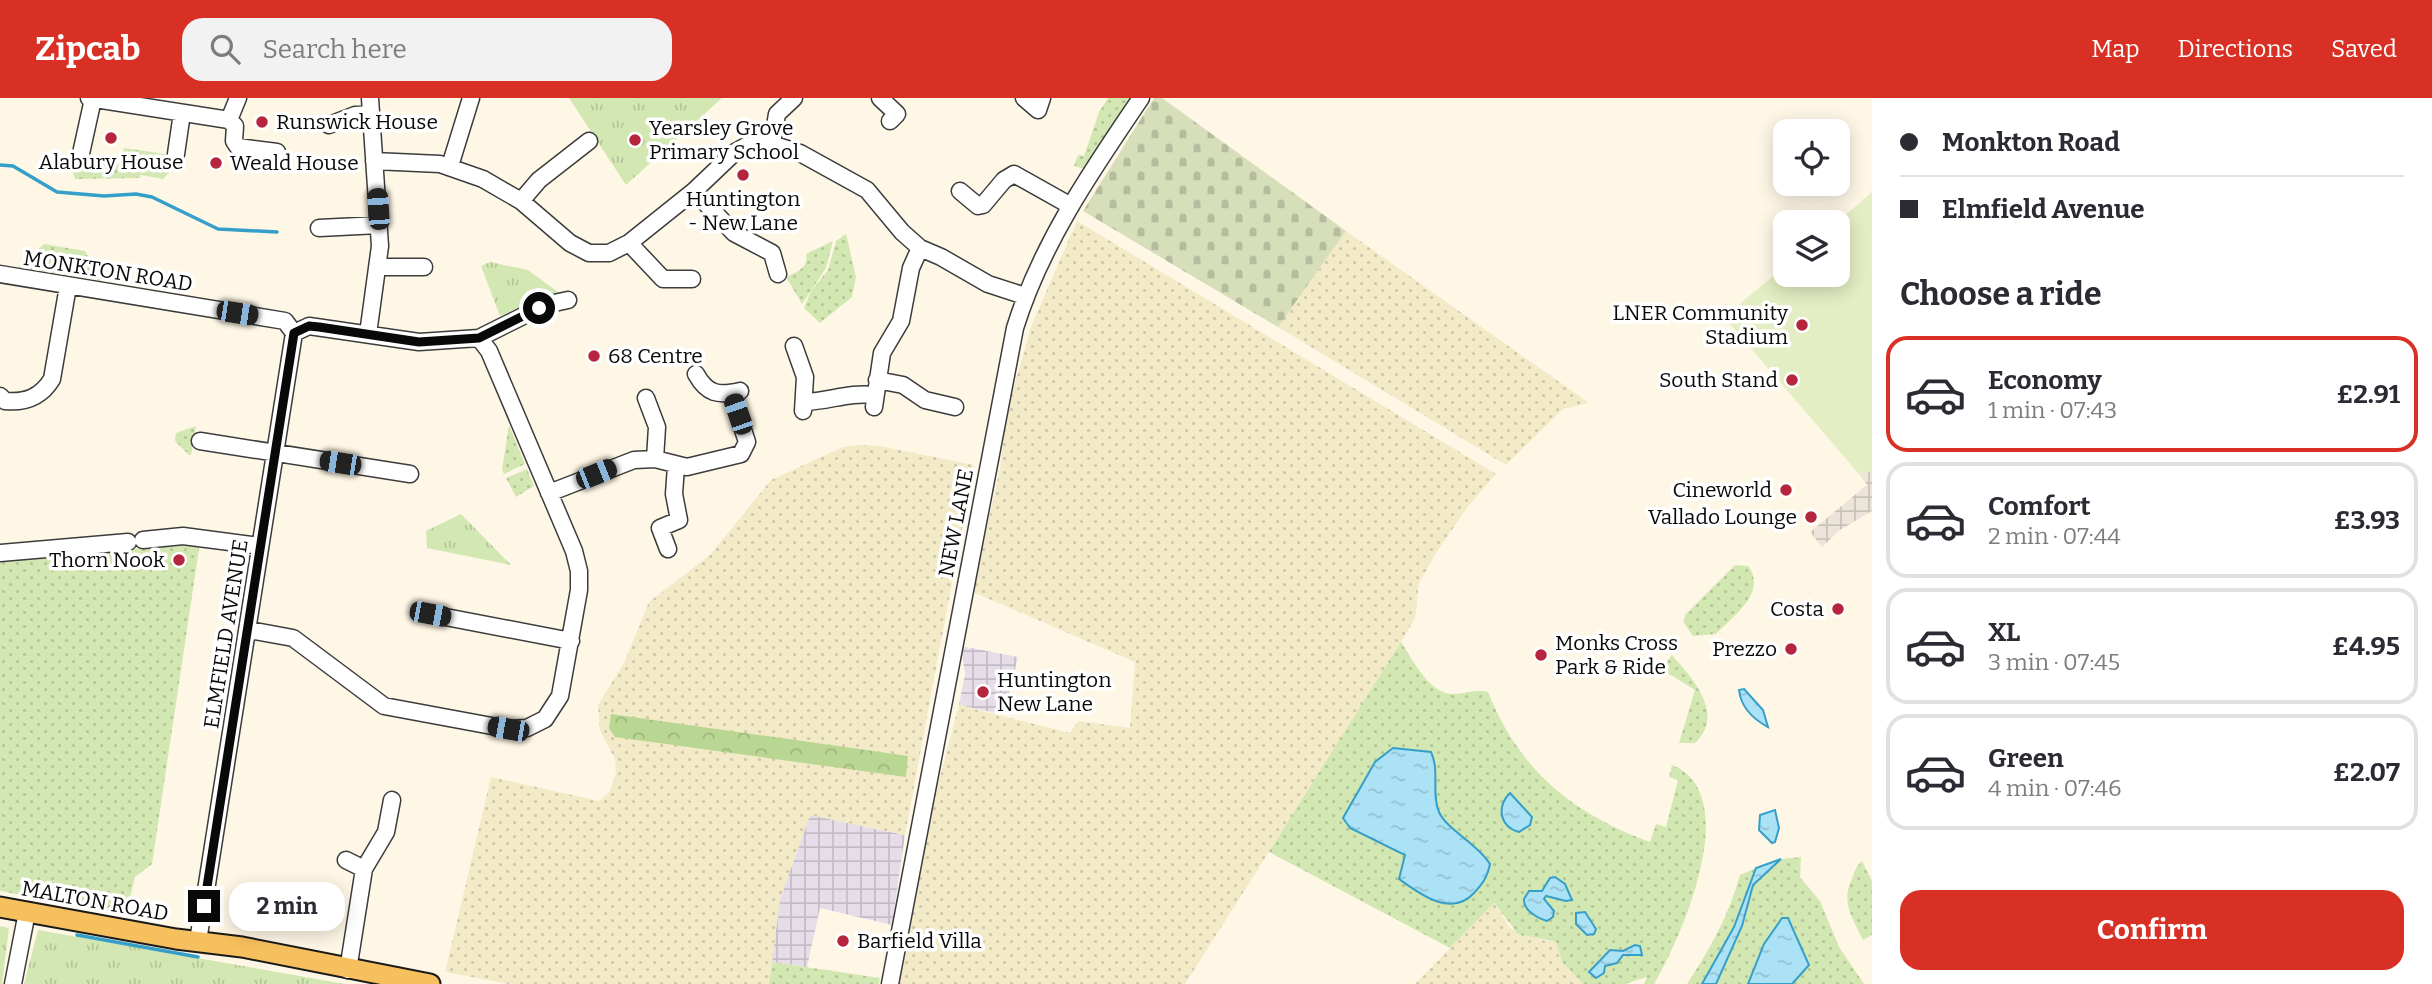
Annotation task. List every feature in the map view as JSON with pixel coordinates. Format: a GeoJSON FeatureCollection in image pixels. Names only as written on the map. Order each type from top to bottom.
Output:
{"type":"FeatureCollection","features":[{"type":"Feature","properties":{"kind":"main road","name":"MALTON ROAD"},"geometry":{"type":"LineString","coordinates":[[0,907],[242,947],[430,984]]}},
{"type":"Feature","properties":{"kind":"street"},"geometry":{"type":"LineString","coordinates":[[80,158],[91,98],[135,102],[229,120],[234,126],[234,141],[238,146],[277,152]]}},
{"type":"Feature","properties":{"kind":"street"},"geometry":{"type":"LineString","coordinates":[[229,120],[237,98]]}},
{"type":"Feature","properties":{"kind":"street"},"geometry":{"type":"LineString","coordinates":[[450,166],[471,98]]}},
{"type":"Feature","properties":{"kind":"street"},"geometry":{"type":"LineString","coordinates":[[772,144],[776,114],[794,98]]}},
{"type":"Feature","properties":{"kind":"street"},"geometry":{"type":"LineString","coordinates":[[880,98],[897,118]]}},
{"type":"Feature","properties":{"kind":"street"},"geometry":{"type":"LineString","coordinates":[[1024,98],[1038,111]]}},
{"type":"Feature","properties":{"kind":"street","name":"NEW LANE"},"geometry":{"type":"LineString","coordinates":[[890,984],[994,431],[1025,296],[1041,259],[1071,206],[1141,98]]}},
{"type":"Feature","properties":{"kind":"street"},"geometry":{"type":"LineString","coordinates":[[329,125],[355,116],[371,106],[379,225],[378,267],[368,334]]}},
{"type":"Feature","properties":{"kind":"street"},"geometry":{"type":"LineString","coordinates":[[176,154],[182,113]]}},
{"type":"Feature","properties":{"kind":"street"},"geometry":{"type":"LineString","coordinates":[[521,201],[539,180],[589,141]]}},
{"type":"Feature","properties":{"kind":"street"},"geometry":{"type":"LineString","coordinates":[[374,161],[429,162],[450,166],[484,179],[521,201],[580,250],[600,254],[619,250],[629,243],[694,191],[735,152],[746,146],[772,144],[800,153],[867,190],[902,232],[920,248],[988,284],[1025,296]]}},
{"type":"Feature","properties":{"kind":"street"},"geometry":{"type":"LineString","coordinates":[[960,191],[978,206],[983,205],[1004,180],[1014,174],[1071,206]]}},
{"type":"Feature","properties":{"kind":"street"},"geometry":{"type":"LineString","coordinates":[[694,191],[734,233],[766,248],[782,263]]}},
{"type":"Feature","properties":{"kind":"street"},"geometry":{"type":"LineString","coordinates":[[319,228],[379,225]]}},
{"type":"Feature","properties":{"kind":"street"},"geometry":{"type":"LineString","coordinates":[[629,243],[663,279],[692,279]]}},
{"type":"Feature","properties":{"kind":"street"},"geometry":{"type":"LineString","coordinates":[[875,394],[882,353],[903,314],[911,268],[920,248]]}},
{"type":"Feature","properties":{"kind":"street"},"geometry":{"type":"LineString","coordinates":[[378,267],[424,267]]}},
{"type":"Feature","properties":{"kind":"street","name":"MONKTON ROAD"},"geometry":{"type":"LineString","coordinates":[[0,274],[285,321],[294,333]]}},
{"type":"Feature","properties":{"kind":"street"},"geometry":{"type":"LineString","coordinates":[[0,396],[5,401],[24,401],[34,398],[48,386],[52,379],[68,286]]}},
{"type":"Feature","properties":{"kind":"street"},"geometry":{"type":"LineString","coordinates":[[294,333],[309,326],[419,342],[479,338],[545,305],[568,300]]}},
{"type":"Feature","properties":{"kind":"street","name":"ELMFIELD AVENUE"},"geometry":{"type":"LineString","coordinates":[[198,941],[294,333]]}},
{"type":"Feature","properties":{"kind":"street"},"geometry":{"type":"LineString","coordinates":[[249,630],[293,638],[384,706],[508,729],[527,728],[545,719],[560,696],[579,571],[574,551],[489,351],[479,338]]}},
{"type":"Feature","properties":{"kind":"street"},"geometry":{"type":"LineString","coordinates":[[794,346],[806,377],[804,407],[853,392],[875,394],[903,385],[937,396],[955,407]]}},
{"type":"Feature","properties":{"kind":"street"},"geometry":{"type":"LineString","coordinates":[[549,493],[622,463],[655,459],[676,466],[698,467],[741,454],[746,449],[745,434],[736,391],[722,394],[707,390],[696,374]]}},
{"type":"Feature","properties":{"kind":"street"},"geometry":{"type":"LineString","coordinates":[[646,398],[657,427],[655,459]]}},
{"type":"Feature","properties":{"kind":"street"},"geometry":{"type":"LineString","coordinates":[[200,440],[410,474]]}},
{"type":"Feature","properties":{"kind":"street"},"geometry":{"type":"LineString","coordinates":[[668,549],[660,528],[686,517],[674,494],[676,466]]}},
{"type":"Feature","properties":{"kind":"street"},"geometry":{"type":"LineString","coordinates":[[0,553],[183,536],[260,546]]}},
{"type":"Feature","properties":{"kind":"street"},"geometry":{"type":"LineString","coordinates":[[430,614],[570,641]]}},
{"type":"Feature","properties":{"kind":"street"},"geometry":{"type":"LineString","coordinates":[[348,970],[364,870],[386,832],[392,800]]}},
{"type":"Feature","properties":{"kind":"street"},"geometry":{"type":"LineString","coordinates":[[346,860],[364,870]]}},
{"type":"Feature","properties":{"kind":"street"},"geometry":{"type":"LineString","coordinates":[[13,984],[27,912]]}},
{"type":"Feature","properties":{"kind":"shaded area"},"geometry":{"type":"Polygon","coordinates":[[[1077,221],[1496,474],[1469,505],[1436,553],[1419,583],[1415,618],[1386,668],[1185,984],[899,984],[930,814],[959,705],[1070,733],[1078,721],[1130,728],[1135,662],[973,592],[1000,468],[1007,411],[1031,327],[1077,221]]]}},
{"type":"Feature","properties":{"kind":"shaded area"},"geometry":{"type":"Polygon","coordinates":[[[1346,231],[1589,403],[1563,409],[1506,465],[1278,327],[1346,231]]]}},
{"type":"Feature","properties":{"kind":"shaded area"},"geometry":{"type":"Polygon","coordinates":[[[880,446],[974,465],[905,835],[810,815],[780,899],[769,984],[509,984],[445,972],[491,777],[599,801],[610,791],[616,773],[615,759],[600,731],[598,705],[625,661],[649,602],[710,555],[771,480],[843,447],[880,446]]]}},
{"type":"Feature","properties":{"kind":"shaded area"},"geometry":{"type":"Polygon","coordinates":[[[1872,471],[1872,511],[1840,530],[1822,547],[1810,532],[1867,485],[1859,474],[1872,471]]]}},
{"type":"Feature","properties":{"kind":"shaded area"},"geometry":{"type":"Polygon","coordinates":[[[961,646],[1018,657],[1004,715],[959,705],[965,674],[961,646]]]}},
{"type":"Feature","properties":{"kind":"shaded area"},"geometry":{"type":"Polygon","coordinates":[[[810,815],[905,835],[892,925],[820,908],[807,967],[772,962],[780,899],[810,815]]]}},
{"type":"Feature","properties":{"kind":"shaded area"},"geometry":{"type":"Polygon","coordinates":[[[1494,903],[1510,928],[1541,940],[1556,942],[1562,962],[1583,984],[1415,984],[1494,903]]]}},
{"type":"Feature","properties":{"kind":"green space","name":"Yearsley Grove Primary School"},"geometry":{"type":"Polygon","coordinates":[[[569,98],[722,98],[626,185],[569,98]]]}},
{"type":"Feature","properties":{"kind":"green space"},"geometry":{"type":"Polygon","coordinates":[[[1108,98],[1131,98],[1085,169],[1074,166],[1078,155],[1084,156],[1099,112],[1108,98]]]}},
{"type":"Feature","properties":{"kind":"green space"},"geometry":{"type":"Polygon","coordinates":[[[1154,98],[1162,98],[1346,231],[1278,327],[1083,211],[1154,98]]]}},
{"type":"Feature","properties":{"kind":"green space"},"geometry":{"type":"Polygon","coordinates":[[[124,148],[145,151],[140,178],[75,179],[73,172],[92,169],[94,161],[121,165],[124,148]]]}},
{"type":"Feature","properties":{"kind":"green space"},"geometry":{"type":"Polygon","coordinates":[[[145,151],[184,157],[163,179],[141,175],[145,151]]]}},
{"type":"Feature","properties":{"kind":"green space","name":"LNER Community Stadium"},"geometry":{"type":"Polygon","coordinates":[[[1872,192],[1872,471],[1859,474],[1724,317],[1773,276],[1773,287],[1850,287],[1850,211],[1872,192]]]}},
{"type":"Feature","properties":{"kind":"green space"},"geometry":{"type":"Polygon","coordinates":[[[846,234],[856,277],[852,297],[820,323],[804,308],[811,291],[828,270],[836,241],[846,234]]]}},
{"type":"Feature","properties":{"kind":"green space"},"geometry":{"type":"Polygon","coordinates":[[[833,241],[826,268],[802,304],[786,277],[804,266],[806,254],[833,241]]]}},
{"type":"Feature","properties":{"kind":"green space"},"geometry":{"type":"Polygon","coordinates":[[[44,244],[85,251],[101,281],[18,267],[44,244]]]}},
{"type":"Feature","properties":{"kind":"green space"},"geometry":{"type":"Polygon","coordinates":[[[490,262],[528,270],[562,295],[537,299],[500,316],[481,266],[490,262]]]}},
{"type":"Feature","properties":{"kind":"green space"},"geometry":{"type":"Polygon","coordinates":[[[509,425],[525,464],[504,474],[502,470],[509,425]]]}},
{"type":"Feature","properties":{"kind":"green space"},"geometry":{"type":"Polygon","coordinates":[[[196,426],[189,455],[175,441],[176,433],[196,426]]]}},
{"type":"Feature","properties":{"kind":"green space"},"geometry":{"type":"Polygon","coordinates":[[[527,469],[534,486],[516,497],[506,478],[527,469]]]}},
{"type":"Feature","properties":{"kind":"green space"},"geometry":{"type":"Polygon","coordinates":[[[461,514],[511,565],[427,548],[426,531],[461,514]]]}},
{"type":"Feature","properties":{"kind":"green space"},"geometry":{"type":"Polygon","coordinates":[[[200,542],[152,864],[135,877],[126,914],[0,891],[0,562],[200,542]]]}},
{"type":"Feature","properties":{"kind":"green space"},"geometry":{"type":"Polygon","coordinates":[[[1735,565],[1748,566],[1753,576],[1754,585],[1746,603],[1716,634],[1693,636],[1684,623],[1685,615],[1735,565]]]}},
{"type":"Feature","properties":{"kind":"green space"},"geometry":{"type":"Polygon","coordinates":[[[1401,642],[1423,676],[1438,689],[1455,694],[1488,692],[1516,744],[1552,786],[1573,803],[1622,831],[1650,842],[1656,824],[1666,827],[1678,780],[1669,777],[1672,765],[1693,781],[1704,805],[1706,835],[1700,868],[1691,903],[1666,963],[1654,984],[1644,984],[1647,977],[1625,984],[1583,984],[1562,962],[1556,942],[1518,934],[1494,903],[1450,948],[1269,852],[1401,642]]]}},
{"type":"Feature","properties":{"kind":"green space"},"geometry":{"type":"Polygon","coordinates":[[[1672,655],[1696,685],[1707,708],[1704,732],[1695,743],[1679,743],[1695,690],[1661,669],[1672,655]]]}},
{"type":"Feature","properties":{"kind":"green space"},"geometry":{"type":"Polygon","coordinates":[[[611,714],[908,756],[906,777],[615,737],[609,728],[611,714]]]}},
{"type":"Feature","properties":{"kind":"green space"},"geometry":{"type":"Polygon","coordinates":[[[1801,857],[1800,877],[1820,901],[1839,947],[1864,984],[1792,984],[1805,960],[1796,933],[1783,918],[1764,944],[1748,984],[1716,984],[1742,926],[1753,885],[1781,859],[1801,857]]]}},
{"type":"Feature","properties":{"kind":"green space"},"geometry":{"type":"Polygon","coordinates":[[[1862,861],[1872,881],[1872,935],[1863,940],[1852,918],[1847,897],[1855,870],[1862,861]]]}},
{"type":"Feature","properties":{"kind":"green space"},"geometry":{"type":"Polygon","coordinates":[[[1756,868],[1734,927],[1702,984],[1687,984],[1718,931],[1740,875],[1756,868]]]}},
{"type":"Feature","properties":{"kind":"green space"},"geometry":{"type":"Polygon","coordinates":[[[0,926],[9,928],[2,984],[0,984],[0,926]]]}},
{"type":"Feature","properties":{"kind":"green space"},"geometry":{"type":"Polygon","coordinates":[[[38,930],[345,984],[24,984],[38,930]]]}},
{"type":"Feature","properties":{"kind":"green space"},"geometry":{"type":"Polygon","coordinates":[[[772,962],[880,978],[879,984],[769,984],[772,962]]]}},
{"type":"Feature","properties":{"kind":"water"},"geometry":{"type":"Polygon","coordinates":[[[1744,689],[1763,710],[1768,727],[1745,708],[1739,690],[1744,689]]]}},
{"type":"Feature","properties":{"kind":"water"},"geometry":{"type":"Polygon","coordinates":[[[1393,748],[1431,752],[1439,812],[1490,864],[1482,883],[1465,900],[1446,904],[1416,891],[1399,879],[1405,855],[1350,828],[1343,818],[1375,762],[1393,748]]]}},
{"type":"Feature","properties":{"kind":"water"},"geometry":{"type":"Polygon","coordinates":[[[1510,793],[1532,817],[1530,825],[1519,832],[1508,826],[1502,816],[1503,804],[1510,793]]]}},
{"type":"Feature","properties":{"kind":"water"},"geometry":{"type":"Polygon","coordinates":[[[1775,810],[1779,828],[1775,842],[1772,843],[1759,830],[1760,815],[1775,810]]]}},
{"type":"Feature","properties":{"kind":"water"},"geometry":{"type":"Polygon","coordinates":[[[1781,859],[1753,885],[1742,926],[1716,984],[1702,984],[1734,927],[1756,868],[1781,859]]]}},
{"type":"Feature","properties":{"kind":"water"},"geometry":{"type":"Polygon","coordinates":[[[1555,877],[1565,884],[1572,900],[1546,896],[1544,899],[1554,911],[1553,917],[1547,921],[1528,910],[1524,899],[1529,891],[1542,891],[1550,878],[1555,877]]]}},
{"type":"Feature","properties":{"kind":"water"},"geometry":{"type":"Polygon","coordinates":[[[1585,912],[1596,929],[1594,934],[1587,935],[1576,924],[1576,913],[1585,912]]]}},
{"type":"Feature","properties":{"kind":"water"},"geometry":{"type":"Polygon","coordinates":[[[1782,918],[1788,918],[1809,965],[1792,984],[1748,984],[1764,944],[1782,918]]]}},
{"type":"Feature","properties":{"kind":"water"},"geometry":{"type":"Polygon","coordinates":[[[1635,945],[1640,946],[1642,955],[1623,955],[1617,963],[1605,966],[1604,973],[1596,978],[1589,972],[1610,950],[1623,951],[1635,945]]]}},
{"type":"Feature","properties":{"kind":"waterway"},"geometry":{"type":"LineString","coordinates":[[0,165],[13,166],[57,192],[104,196],[136,194],[152,197],[218,229],[277,232]]}},
{"type":"Feature","properties":{"kind":"waterway"},"geometry":{"type":"LineString","coordinates":[[77,935],[198,957]]}},
{"type":"Feature","properties":{"kind":"place","name":"Runswick House"},"geometry":{"type":"Point","coordinates":[262,122]}},
{"type":"Feature","properties":{"kind":"place","name":"Alabury House"},"geometry":{"type":"Point","coordinates":[111,138]}},
{"type":"Feature","properties":{"kind":"place","name":"Yearsley Grove Primary School"},"geometry":{"type":"Point","coordinates":[635,140]}},
{"type":"Feature","properties":{"kind":"place","name":"Weald House"},"geometry":{"type":"Point","coordinates":[216,163]}},
{"type":"Feature","properties":{"kind":"place","name":"Huntington - New Lane"},"geometry":{"type":"Point","coordinates":[743,175]}},
{"type":"Feature","properties":{"kind":"place","name":"LNER Community Stadium"},"geometry":{"type":"Point","coordinates":[1802,325]}},
{"type":"Feature","properties":{"kind":"place","name":"68 Centre"},"geometry":{"type":"Point","coordinates":[594,356]}},
{"type":"Feature","properties":{"kind":"place","name":"South Stand"},"geometry":{"type":"Point","coordinates":[1792,380]}},
{"type":"Feature","properties":{"kind":"place","name":"Cineworld"},"geometry":{"type":"Point","coordinates":[1786,490]}},
{"type":"Feature","properties":{"kind":"place","name":"Vallado Lounge"},"geometry":{"type":"Point","coordinates":[1811,517]}},
{"type":"Feature","properties":{"kind":"place","name":"Thorn Nook"},"geometry":{"type":"Point","coordinates":[179,560]}},
{"type":"Feature","properties":{"kind":"place","name":"Costa"},"geometry":{"type":"Point","coordinates":[1838,609]}},
{"type":"Feature","properties":{"kind":"place","name":"Prezzo"},"geometry":{"type":"Point","coordinates":[1791,649]}},
{"type":"Feature","properties":{"kind":"place","name":"Monks Cross Park & Ride"},"geometry":{"type":"Point","coordinates":[1541,655]}},
{"type":"Feature","properties":{"kind":"place","name":"Huntington New Lane"},"geometry":{"type":"Point","coordinates":[983,692]}},
{"type":"Feature","properties":{"kind":"place","name":"Barfield Villa"},"geometry":{"type":"Point","coordinates":[843,941]}},
{"type":"Feature","properties":{"kind":"route"},"geometry":{"type":"LineString","coordinates":[[204,906],[294,333],[309,326],[419,342],[467,336],[479,338],[539,308]]}}]}
